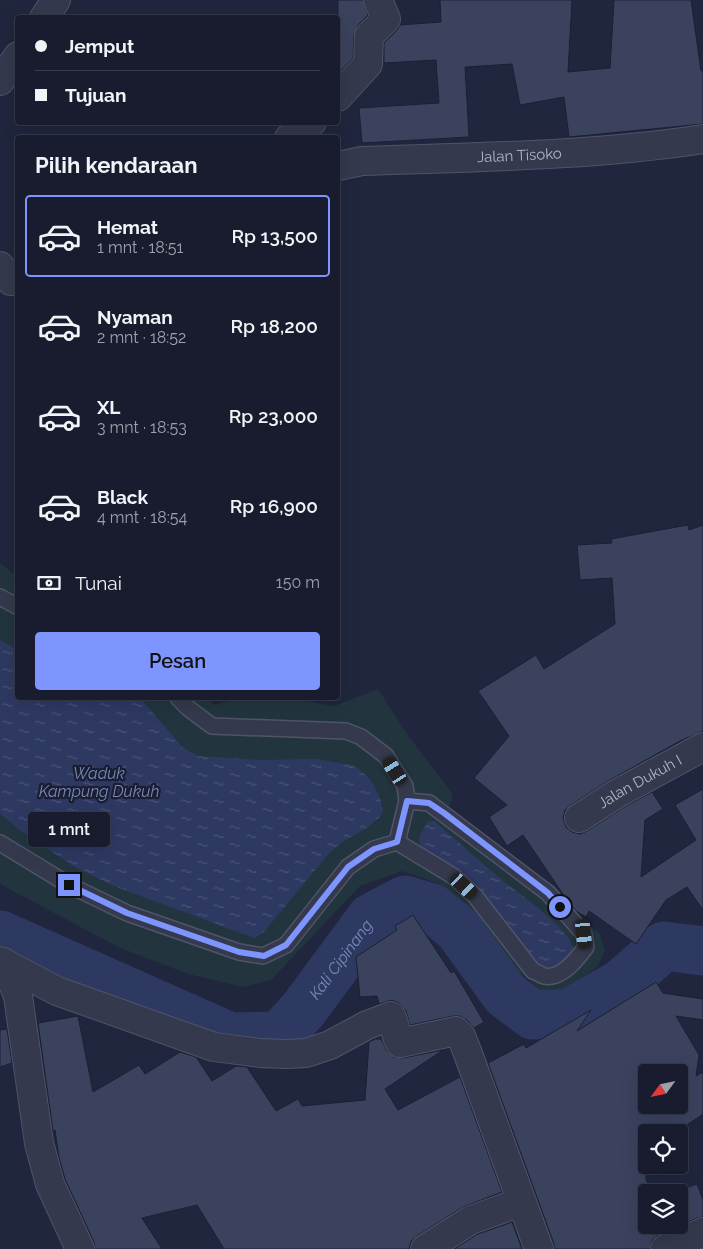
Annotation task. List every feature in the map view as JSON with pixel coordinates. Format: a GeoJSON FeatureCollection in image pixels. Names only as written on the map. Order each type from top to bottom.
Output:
{"type":"FeatureCollection","features":[{"type":"Feature","properties":{"kind":"street"},"geometry":{"type":"LineString","coordinates":[[46,15],[56,0]]}},
{"type":"Feature","properties":{"kind":"street"},"geometry":{"type":"LineString","coordinates":[[340,94],[368,64],[368,36],[386,19],[378,0]]}},
{"type":"Feature","properties":{"kind":"street"},"geometry":{"type":"LineString","coordinates":[[0,81],[15,60]]}},
{"type":"Feature","properties":{"kind":"street"},"geometry":{"type":"LineString","coordinates":[[293,135],[308,125]]}},
{"type":"Feature","properties":{"kind":"street","name":"Jalan Tisoko"},"geometry":{"type":"LineString","coordinates":[[340,166],[362,161],[541,154],[650,147],[703,140]]}},
{"type":"Feature","properties":{"kind":"street"},"geometry":{"type":"LineString","coordinates":[[0,266],[11,282],[15,281]]}},
{"type":"Feature","properties":{"kind":"street","name":"Jalan Dukuh I"},"geometry":{"type":"LineString","coordinates":[[579,818],[618,793],[703,747]]}},
{"type":"Feature","properties":{"kind":"street"},"geometry":{"type":"LineString","coordinates":[[2,962],[58,991],[214,1047],[268,1053],[306,1053],[330,1045],[391,1016],[394,1020],[397,1038],[400,1043],[456,1031],[461,1036],[467,1051],[539,1249]]}},
{"type":"Feature","properties":{"kind":"street"},"geometry":{"type":"LineString","coordinates":[[2,962],[18,996],[39,1143],[50,1184],[80,1249]]}},
{"type":"Feature","properties":{"kind":"street"},"geometry":{"type":"LineString","coordinates":[[425,1249],[471,1220],[521,1202]]}},
{"type":"Feature","properties":{"kind":"street"},"geometry":{"type":"LineString","coordinates":[[665,1249],[703,1232]]}},
{"type":"Feature","properties":{"kind":"lane"},"geometry":{"type":"LineString","coordinates":[[0,597],[15,605]]}},
{"type":"Feature","properties":{"kind":"lane"},"geometry":{"type":"LineString","coordinates":[[180,700],[212,726],[346,731],[361,737],[386,756],[404,786],[407,801],[397,842]]}},
{"type":"Feature","properties":{"kind":"lane"},"geometry":{"type":"LineString","coordinates":[[0,843],[69,885],[127,913],[239,952],[264,956],[286,945],[348,867],[374,849],[397,842],[453,876],[475,896],[533,971],[546,976],[560,974],[576,960],[586,947],[584,934],[548,893],[429,803],[407,801]]}},
{"type":"Feature","properties":{"kind":"shaded area"},"geometry":{"type":"Polygon","coordinates":[[[0,563],[15,574],[15,700],[209,700],[214,705],[233,700],[298,700],[334,706],[378,689],[409,737],[453,794],[449,808],[523,864],[599,933],[605,950],[597,967],[569,988],[545,994],[495,951],[461,901],[437,883],[402,871],[360,886],[271,980],[243,987],[188,974],[118,947],[0,884],[0,563]]]}},
{"type":"Feature","properties":{"kind":"water","name":"Waduk Kampung Dukuh"},"geometry":{"type":"Polygon","coordinates":[[[0,640],[15,649],[15,700],[142,700],[183,748],[198,756],[259,760],[317,759],[355,766],[371,780],[380,798],[383,811],[379,818],[365,829],[342,842],[330,852],[263,933],[254,938],[114,886],[75,867],[22,832],[0,813],[0,640]]]}},
{"type":"Feature","properties":{"kind":"water"},"geometry":{"type":"Polygon","coordinates":[[[434,821],[562,930],[574,949],[566,960],[553,969],[548,970],[540,966],[510,932],[420,847],[419,838],[427,822],[434,821]]]}},
{"type":"Feature","properties":{"kind":"building"},"geometry":{"type":"Polygon","coordinates":[[[338,0],[363,0],[368,15],[358,25],[354,35],[353,58],[340,72],[340,15],[338,15],[338,0]]]}},
{"type":"Feature","properties":{"kind":"building"},"geometry":{"type":"Polygon","coordinates":[[[440,0],[572,0],[568,72],[610,68],[614,0],[691,0],[701,71],[703,71],[703,124],[569,137],[564,97],[520,105],[512,64],[465,67],[469,137],[362,143],[359,108],[439,103],[436,60],[384,63],[384,43],[400,25],[441,22],[440,0]]]}},
{"type":"Feature","properties":{"kind":"building"},"geometry":{"type":"Polygon","coordinates":[[[688,525],[689,530],[703,525],[703,731],[680,741],[610,780],[571,805],[565,810],[563,818],[566,827],[572,832],[580,834],[652,792],[663,809],[645,820],[641,877],[696,840],[675,805],[703,789],[703,910],[687,887],[666,900],[636,944],[589,911],[586,917],[576,911],[523,835],[507,846],[489,817],[507,805],[474,778],[509,736],[478,691],[536,655],[544,669],[615,624],[612,578],[580,580],[577,545],[612,543],[611,539],[688,525]]]}},
{"type":"Feature","properties":{"kind":"building"},"geometry":{"type":"Polygon","coordinates":[[[413,915],[451,973],[454,971],[484,1022],[474,1028],[467,1020],[460,1016],[410,1025],[406,1011],[399,1003],[392,1000],[379,1004],[377,996],[360,997],[356,957],[397,930],[395,926],[413,915]]]}},
{"type":"Feature","properties":{"kind":"building"},"geometry":{"type":"Polygon","coordinates":[[[656,982],[663,993],[703,999],[703,1020],[676,1016],[699,1055],[696,1076],[703,1072],[703,1114],[688,1124],[638,1124],[638,1174],[646,1174],[646,1180],[649,1184],[638,1184],[638,1234],[660,1234],[652,1240],[650,1249],[554,1249],[554,1244],[488,1063],[524,1044],[526,1048],[591,1010],[577,1031],[656,982]]]}},
{"type":"Feature","properties":{"kind":"building"},"geometry":{"type":"Polygon","coordinates":[[[78,1016],[93,1092],[139,1065],[145,1074],[180,1052],[196,1057],[212,1081],[236,1066],[247,1067],[276,1111],[298,1099],[302,1106],[365,1100],[369,1042],[375,1039],[381,1039],[387,1051],[394,1057],[403,1058],[443,1050],[385,1089],[398,1110],[460,1077],[502,1192],[463,1207],[417,1236],[411,1241],[409,1249],[224,1249],[197,1205],[142,1218],[162,1249],[95,1249],[94,1242],[65,1179],[59,1157],[55,1130],[53,1131],[38,1023],[78,1016]]]}},
{"type":"Feature","properties":{"kind":"building"},"geometry":{"type":"Polygon","coordinates":[[[7,1029],[12,1063],[0,1067],[0,1030],[7,1029]]]}},
{"type":"Feature","properties":{"kind":"building"},"geometry":{"type":"Polygon","coordinates":[[[697,1184],[703,1200],[703,1217],[688,1222],[688,1187],[697,1184]]]}},
{"type":"Feature","properties":{"kind":"building"},"geometry":{"type":"Polygon","coordinates":[[[512,1222],[522,1249],[454,1249],[478,1234],[512,1222]]]}},
{"type":"Feature","properties":{"kind":"waterway","name":"Kali Cipinang"},"geometry":{"type":"LineString","coordinates":[[0,935],[230,1037],[279,1036],[303,1010],[371,918],[405,900],[432,908],[458,929],[506,995],[533,1015],[569,1013],[622,983],[664,946],[703,951]]}},
{"type":"Feature","properties":{"kind":"route"},"geometry":{"type":"LineString","coordinates":[[69,885],[127,913],[239,952],[264,956],[286,945],[348,867],[374,849],[397,842],[407,801],[429,803],[444,813],[548,893],[560,907]]}}]}
